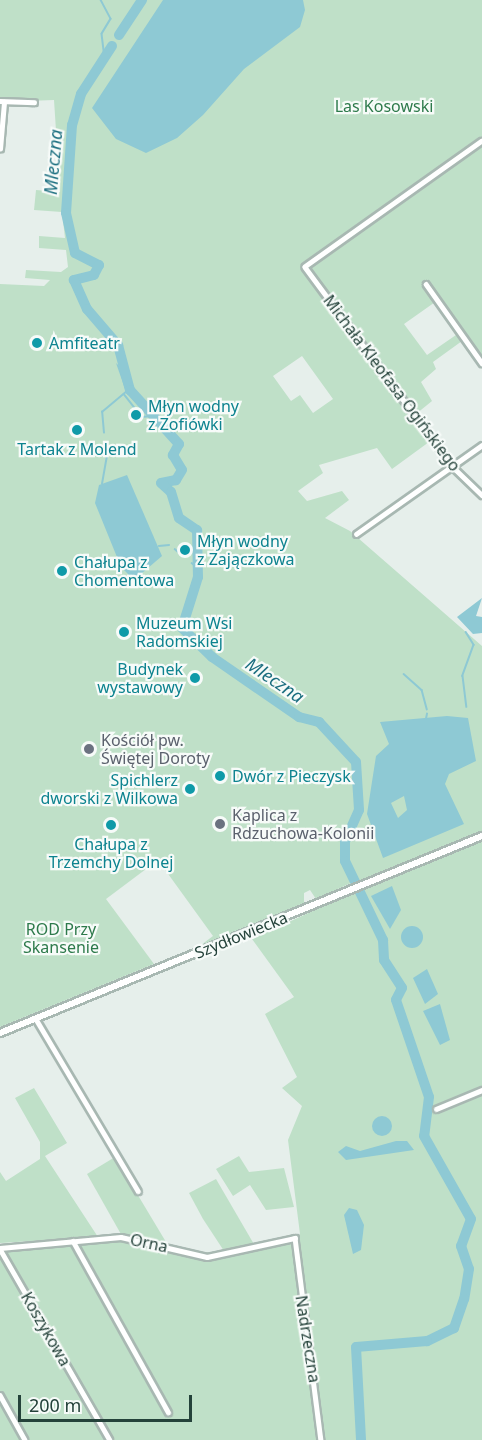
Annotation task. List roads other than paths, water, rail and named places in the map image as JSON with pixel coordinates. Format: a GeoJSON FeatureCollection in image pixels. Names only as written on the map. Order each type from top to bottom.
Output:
{"type":"FeatureCollection","features":[{"type":"Feature","properties":{"kind":"street"},"geometry":{"type":"LineString","coordinates":[[0,148],[2,102],[34,102]]}},
{"type":"Feature","properties":{"kind":"street","name":"Michała Kleofasa Ogińskiego"},"geometry":{"type":"LineString","coordinates":[[482,141],[305,267],[452,466],[482,495]]}},
{"type":"Feature","properties":{"kind":"street"},"geometry":{"type":"LineString","coordinates":[[426,284],[482,363]]}},
{"type":"Feature","properties":{"kind":"street"},"geometry":{"type":"LineString","coordinates":[[356,534],[482,445]]}},
{"type":"Feature","properties":{"kind":"street","name":"Szydłowiecka"},"geometry":{"type":"LineString","coordinates":[[0,1033],[482,836]]}},
{"type":"Feature","properties":{"kind":"street"},"geometry":{"type":"LineString","coordinates":[[36,1019],[138,1191]]}},
{"type":"Feature","properties":{"kind":"street"},"geometry":{"type":"LineString","coordinates":[[436,1109],[482,1090]]}},
{"type":"Feature","properties":{"kind":"street","name":"Orna"},"geometry":{"type":"LineString","coordinates":[[0,1249],[121,1237],[207,1257],[295,1238]]}},
{"type":"Feature","properties":{"kind":"street","name":"Nadrzeczna"},"geometry":{"type":"LineString","coordinates":[[295,1238],[321,1440]]}},
{"type":"Feature","properties":{"kind":"street"},"geometry":{"type":"LineString","coordinates":[[73,1241],[168,1412]]}},
{"type":"Feature","properties":{"kind":"street","name":"Koszykowa"},"geometry":{"type":"LineString","coordinates":[[0,1249],[110,1440]]}},
{"type":"Feature","properties":{"kind":"street"},"geometry":{"type":"LineString","coordinates":[[0,1395],[26,1440]]}},
{"type":"Feature","properties":{"kind":"water"},"geometry":{"type":"Polygon","coordinates":[[[163,0],[303,0],[305,10],[300,27],[244,69],[203,115],[177,138],[146,153],[116,139],[92,108],[163,0]]]}},
{"type":"Feature","properties":{"kind":"water"},"geometry":{"type":"Polygon","coordinates":[[[116,363],[128,374],[135,398],[125,389],[116,363]]]}},
{"type":"Feature","properties":{"kind":"water"},"geometry":{"type":"Polygon","coordinates":[[[127,475],[162,556],[134,580],[121,567],[95,503],[99,485],[127,475]]]}},
{"type":"Feature","properties":{"kind":"water"},"geometry":{"type":"Polygon","coordinates":[[[482,598],[476,616],[482,617],[482,633],[473,634],[457,617],[482,598]]]}},
{"type":"Feature","properties":{"kind":"water"},"geometry":{"type":"Polygon","coordinates":[[[447,716],[468,718],[476,761],[449,774],[445,784],[464,824],[383,858],[367,814],[376,756],[389,744],[380,722],[447,716]],[[404,796],[391,803],[398,818],[407,810],[404,796]]]}},
{"type":"Feature","properties":{"kind":"water"},"geometry":{"type":"Polygon","coordinates":[[[392,886],[401,910],[390,929],[371,896],[392,886]]]}},
{"type":"Feature","properties":{"kind":"water"},"geometry":{"type":"Polygon","coordinates":[[[412,926],[420,929],[423,937],[420,945],[412,948],[404,945],[401,937],[404,929],[412,926]]]}},
{"type":"Feature","properties":{"kind":"water"},"geometry":{"type":"Polygon","coordinates":[[[427,969],[438,994],[425,1004],[413,978],[427,969]]]}},
{"type":"Feature","properties":{"kind":"water"},"geometry":{"type":"Polygon","coordinates":[[[440,1004],[450,1040],[440,1045],[423,1011],[440,1004]]]}},
{"type":"Feature","properties":{"kind":"water"},"geometry":{"type":"Polygon","coordinates":[[[382,1116],[389,1119],[392,1126],[389,1133],[382,1136],[375,1133],[372,1126],[375,1119],[382,1116]]]}},
{"type":"Feature","properties":{"kind":"water"},"geometry":{"type":"Polygon","coordinates":[[[396,1141],[407,1141],[414,1150],[346,1160],[338,1152],[346,1146],[360,1151],[396,1141]]]}},
{"type":"Feature","properties":{"kind":"water"},"geometry":{"type":"Polygon","coordinates":[[[349,1208],[357,1210],[364,1225],[361,1250],[353,1254],[344,1215],[349,1208]]]}},
{"type":"Feature","properties":{"kind":"waterway"},"geometry":{"type":"LineString","coordinates":[[101,0],[111,19],[102,34],[105,57]]}},
{"type":"Feature","properties":{"kind":"waterway","name":"Mleczna"},"geometry":{"type":"LineString","coordinates":[[119,35],[142,0]]}},
{"type":"Feature","properties":{"kind":"waterway","name":"Mleczna"},"geometry":{"type":"LineString","coordinates":[[112,46],[81,94],[72,125],[66,213],[75,253],[99,265],[94,275],[74,280],[87,309],[118,345],[130,390],[179,444],[173,455],[182,470],[176,480],[161,483],[171,492],[179,518],[197,530],[198,577],[182,628],[212,657],[299,717],[319,722],[356,762],[359,810],[345,841],[345,861],[383,940],[384,960],[402,988],[396,1000],[429,1097],[424,1136],[471,1219],[461,1246],[469,1269],[464,1299],[454,1328],[427,1341],[356,1347],[361,1440]]}},
{"type":"Feature","properties":{"kind":"waterway"},"geometry":{"type":"LineString","coordinates":[[104,433],[102,412],[126,392]]}},
{"type":"Feature","properties":{"kind":"waterway"},"geometry":{"type":"LineString","coordinates":[[124,394],[138,412]]}},
{"type":"Feature","properties":{"kind":"waterway"},"geometry":{"type":"LineString","coordinates":[[142,417],[151,416]]}},
{"type":"Feature","properties":{"kind":"waterway"},"geometry":{"type":"LineString","coordinates":[[102,484],[108,449]]}},
{"type":"Feature","properties":{"kind":"waterway"},"geometry":{"type":"LineString","coordinates":[[159,546],[169,545]]}},
{"type":"Feature","properties":{"kind":"waterway"},"geometry":{"type":"LineString","coordinates":[[175,549],[183,556]]}},
{"type":"Feature","properties":{"kind":"waterway","name":"Mleczna"},"geometry":{"type":"LineString","coordinates":[[192,563],[198,568]]}},
{"type":"Feature","properties":{"kind":"waterway"},"geometry":{"type":"LineString","coordinates":[[466,632],[474,645],[463,676],[467,707]]}},
{"type":"Feature","properties":{"kind":"waterway"},"geometry":{"type":"LineString","coordinates":[[404,674],[422,690],[427,709]]}},
{"type":"Feature","properties":{"kind":"waterway"},"geometry":{"type":"LineString","coordinates":[[426,719],[427,714]]}},
{"type":"Feature","properties":{"kind":"place","name":"Amfiteatr"},"geometry":{"type":"Point","coordinates":[37,343]}},
{"type":"Feature","properties":{"kind":"place","name":"Młyn wodny z Zofiówki"},"geometry":{"type":"Point","coordinates":[136,415]}},
{"type":"Feature","properties":{"kind":"place","name":"Tartak z Molend"},"geometry":{"type":"Point","coordinates":[77,430]}},
{"type":"Feature","properties":{"kind":"place","name":"Młyn wodny z Zajączkowa"},"geometry":{"type":"Point","coordinates":[185,550]}},
{"type":"Feature","properties":{"kind":"place","name":"Chałupa z Chomentowa"},"geometry":{"type":"Point","coordinates":[62,571]}},
{"type":"Feature","properties":{"kind":"place","name":"Muzeum Wsi Radomskiej"},"geometry":{"type":"Point","coordinates":[124,632]}},
{"type":"Feature","properties":{"kind":"place","name":"Budynek wystawowy"},"geometry":{"type":"Point","coordinates":[195,678]}},
{"type":"Feature","properties":{"kind":"place","name":"Kościół pw. Świętej Doroty"},"geometry":{"type":"Point","coordinates":[89,749]}},
{"type":"Feature","properties":{"kind":"place","name":"Dwór z Pieczysk"},"geometry":{"type":"Point","coordinates":[220,776]}},
{"type":"Feature","properties":{"kind":"place","name":"Spichlerz dworski z Wilkowa"},"geometry":{"type":"Point","coordinates":[190,789]}},
{"type":"Feature","properties":{"kind":"place","name":"Kaplica z Rdzuchowa-Kolonii"},"geometry":{"type":"Point","coordinates":[220,824]}},
{"type":"Feature","properties":{"kind":"place","name":"Chałupa z Trzemchy Dolnej"},"geometry":{"type":"Point","coordinates":[111,825]}},
{"type":"Feature","properties":{"kind":"park label","name":"Las Kosowski"},"geometry":{"type":"Point","coordinates":[384,106]}},
{"type":"Feature","properties":{"kind":"park label","name":"ROD Przy Skansenie"},"geometry":{"type":"Point","coordinates":[61,938]}}]}
